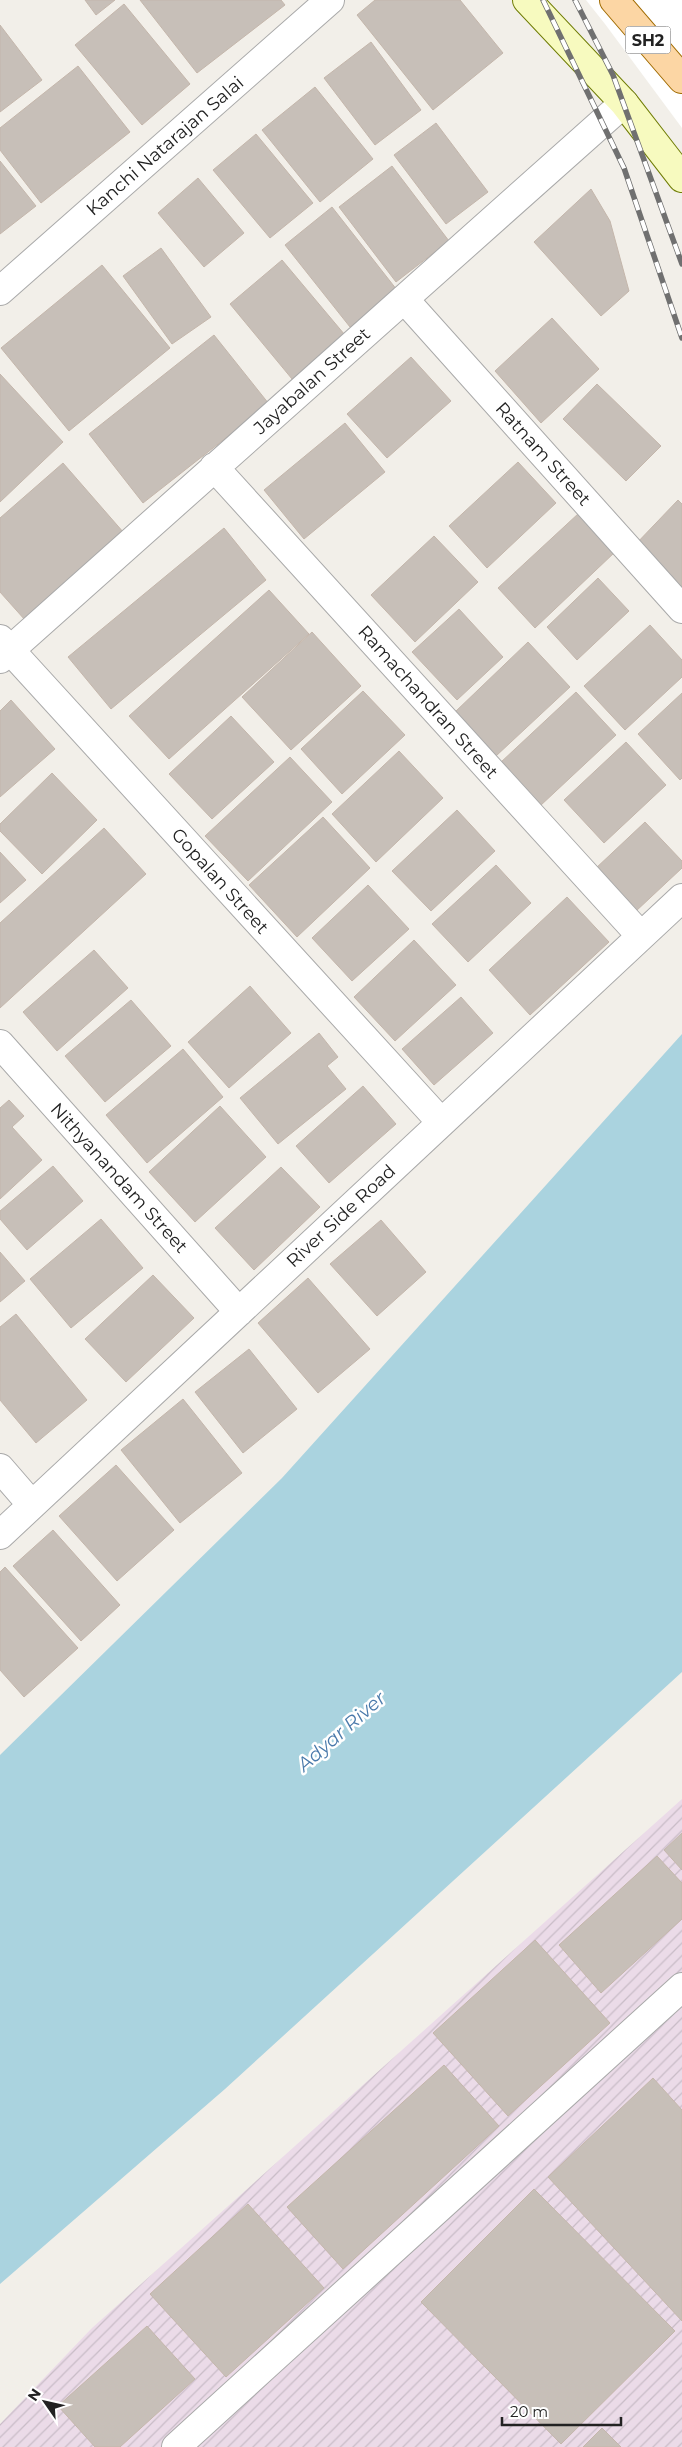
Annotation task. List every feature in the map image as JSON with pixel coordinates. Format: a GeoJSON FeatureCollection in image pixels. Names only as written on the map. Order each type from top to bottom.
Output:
{"type":"FeatureCollection","features":[{"type":"Feature","properties":{"kind":"main road","name":"SH2"},"geometry":{"type":"LineString","coordinates":[[614,0],[682,79]]}},
{"type":"Feature","properties":{"kind":"street","name":"Kanchi Natarajan Salai"},"geometry":{"type":"LineString","coordinates":[[0,291],[330,0]]}},
{"type":"Feature","properties":{"kind":"street"},"geometry":{"type":"LineString","coordinates":[[527,0],[624,102],[682,178]]}},
{"type":"Feature","properties":{"kind":"street","name":"Jayabalan Street"},"geometry":{"type":"LineString","coordinates":[[3,650],[214,468],[624,102]]}},
{"type":"Feature","properties":{"kind":"street","name":"Ratnam Street"},"geometry":{"type":"LineString","coordinates":[[404,298],[682,609]]}},
{"type":"Feature","properties":{"kind":"street","name":"Ramachandran Street"},"geometry":{"type":"LineString","coordinates":[[214,468],[641,936]]}},
{"type":"Feature","properties":{"kind":"street","name":"Gopalan Street"},"geometry":{"type":"LineString","coordinates":[[3,650],[441,1122]]}},
{"type":"Feature","properties":{"kind":"street","name":"River Side Road"},"geometry":{"type":"LineString","coordinates":[[0,1535],[682,898]]}},
{"type":"Feature","properties":{"kind":"street","name":"Nithyanandam Street"},"geometry":{"type":"LineString","coordinates":[[0,1044],[239,1312]]}},
{"type":"Feature","properties":{"kind":"street"},"geometry":{"type":"LineString","coordinates":[[0,1468],[32,1505]]}},
{"type":"Feature","properties":{"kind":"street"},"geometry":{"type":"LineString","coordinates":[[176,2447],[682,1987]]}},
{"type":"Feature","properties":{"kind":"shaded area"},"geometry":{"type":"Polygon","coordinates":[[[682,1799],[682,2447],[0,2447],[0,2424],[92,2328],[682,1799]]]}},
{"type":"Feature","properties":{"kind":"water","name":"Adyar River"},"geometry":{"type":"Polygon","coordinates":[[[682,1034],[682,1672],[225,2089],[0,2284],[0,1755],[282,1478],[682,1034]]]}},
{"type":"Feature","properties":{"kind":"pier"},"geometry":{"type":"Polygon","coordinates":[[[586,0],[682,0],[682,128],[605,24],[586,0]]]}},
{"type":"Feature","properties":{"kind":"building"},"geometry":{"type":"Polygon","coordinates":[[[85,0],[115,0],[96,15],[85,0]]]}},
{"type":"Feature","properties":{"kind":"building"},"geometry":{"type":"Polygon","coordinates":[[[140,0],[281,0],[285,5],[197,73],[140,0]]]}},
{"type":"Feature","properties":{"kind":"building"},"geometry":{"type":"Polygon","coordinates":[[[375,0],[460,0],[503,53],[433,110],[357,15],[375,0]]]}},
{"type":"Feature","properties":{"kind":"building"},"geometry":{"type":"Polygon","coordinates":[[[124,4],[190,84],[142,125],[75,45],[124,4]]]}},
{"type":"Feature","properties":{"kind":"building"},"geometry":{"type":"Polygon","coordinates":[[[0,25],[42,80],[0,112],[0,25]]]}},
{"type":"Feature","properties":{"kind":"building"},"geometry":{"type":"Polygon","coordinates":[[[371,42],[421,110],[375,145],[324,78],[371,42]]]}},
{"type":"Feature","properties":{"kind":"building"},"geometry":{"type":"Polygon","coordinates":[[[78,66],[130,132],[41,203],[0,150],[0,128],[78,66]]]}},
{"type":"Feature","properties":{"kind":"building"},"geometry":{"type":"Polygon","coordinates":[[[315,87],[373,159],[320,202],[262,130],[315,87]]]}},
{"type":"Feature","properties":{"kind":"building"},"geometry":{"type":"Polygon","coordinates":[[[436,123],[488,192],[446,224],[394,155],[436,123]]]}},
{"type":"Feature","properties":{"kind":"building"},"geometry":{"type":"Polygon","coordinates":[[[256,134],[313,203],[270,238],[213,170],[256,134]]]}},
{"type":"Feature","properties":{"kind":"building"},"geometry":{"type":"Polygon","coordinates":[[[0,161],[36,206],[0,234],[0,161]]]}},
{"type":"Feature","properties":{"kind":"building"},"geometry":{"type":"Polygon","coordinates":[[[392,166],[449,241],[396,282],[339,207],[392,166]]]}},
{"type":"Feature","properties":{"kind":"building"},"geometry":{"type":"Polygon","coordinates":[[[198,178],[244,233],[204,267],[158,213],[198,178]]]}},
{"type":"Feature","properties":{"kind":"building"},"geometry":{"type":"Polygon","coordinates":[[[591,189],[610,221],[629,291],[601,316],[534,242],[591,189]]]}},
{"type":"Feature","properties":{"kind":"building"},"geometry":{"type":"Polygon","coordinates":[[[332,207],[397,290],[350,327],[285,245],[332,207]]]}},
{"type":"Feature","properties":{"kind":"building"},"geometry":{"type":"Polygon","coordinates":[[[161,248],[211,317],[172,344],[123,276],[161,248]]]}},
{"type":"Feature","properties":{"kind":"building"},"geometry":{"type":"Polygon","coordinates":[[[282,260],[350,341],[297,385],[230,304],[282,260]]]}},
{"type":"Feature","properties":{"kind":"building"},"geometry":{"type":"Polygon","coordinates":[[[102,265],[170,348],[69,431],[1,348],[102,265]]]}},
{"type":"Feature","properties":{"kind":"building"},"geometry":{"type":"Polygon","coordinates":[[[552,318],[599,369],[541,423],[495,371],[552,318]]]}},
{"type":"Feature","properties":{"kind":"building"},"geometry":{"type":"Polygon","coordinates":[[[214,335],[269,404],[143,503],[89,434],[214,335]]]}},
{"type":"Feature","properties":{"kind":"building"},"geometry":{"type":"Polygon","coordinates":[[[411,357],[451,401],[387,458],[347,414],[411,357]]]}},
{"type":"Feature","properties":{"kind":"building"},"geometry":{"type":"Polygon","coordinates":[[[0,374],[63,442],[0,502],[0,374]]]}},
{"type":"Feature","properties":{"kind":"building"},"geometry":{"type":"Polygon","coordinates":[[[597,384],[661,446],[626,481],[563,419],[597,384]]]}},
{"type":"Feature","properties":{"kind":"building"},"geometry":{"type":"Polygon","coordinates":[[[345,423],[385,472],[304,539],[264,490],[345,423]]]}},
{"type":"Feature","properties":{"kind":"building"},"geometry":{"type":"Polygon","coordinates":[[[518,462],[556,503],[487,568],[449,526],[518,462]]]}},
{"type":"Feature","properties":{"kind":"building"},"geometry":{"type":"Polygon","coordinates":[[[63,463],[124,533],[25,620],[0,592],[0,518],[63,463]]]}},
{"type":"Feature","properties":{"kind":"building"},"geometry":{"type":"Polygon","coordinates":[[[678,500],[682,504],[682,593],[634,546],[678,500]]]}},
{"type":"Feature","properties":{"kind":"building"},"geometry":{"type":"Polygon","coordinates":[[[579,513],[615,552],[535,628],[498,588],[579,513]]]}},
{"type":"Feature","properties":{"kind":"building"},"geometry":{"type":"Polygon","coordinates":[[[224,528],[266,580],[111,709],[68,657],[224,528]]]}},
{"type":"Feature","properties":{"kind":"building"},"geometry":{"type":"Polygon","coordinates":[[[434,536],[478,582],[415,642],[371,595],[434,536]]]}},
{"type":"Feature","properties":{"kind":"building"},"geometry":{"type":"Polygon","coordinates":[[[598,578],[629,611],[577,660],[547,627],[598,578]]]}},
{"type":"Feature","properties":{"kind":"building"},"geometry":{"type":"Polygon","coordinates":[[[269,590],[309,634],[169,759],[129,716],[269,590]]]}},
{"type":"Feature","properties":{"kind":"building"},"geometry":{"type":"Polygon","coordinates":[[[459,609],[503,657],[457,700],[412,652],[459,609]]]}},
{"type":"Feature","properties":{"kind":"building"},"geometry":{"type":"Polygon","coordinates":[[[650,625],[682,660],[682,677],[625,730],[584,686],[650,625]]]}},
{"type":"Feature","properties":{"kind":"building"},"geometry":{"type":"Polygon","coordinates":[[[312,632],[361,686],[291,750],[242,697],[312,632]]]}},
{"type":"Feature","properties":{"kind":"building"},"geometry":{"type":"Polygon","coordinates":[[[528,642],[570,687],[496,756],[455,712],[528,642]]]}},
{"type":"Feature","properties":{"kind":"building"},"geometry":{"type":"Polygon","coordinates":[[[363,691],[405,735],[342,794],[301,749],[363,691]]]}},
{"type":"Feature","properties":{"kind":"building"},"geometry":{"type":"Polygon","coordinates":[[[576,692],[616,735],[540,806],[500,763],[576,692]]]}},
{"type":"Feature","properties":{"kind":"building"},"geometry":{"type":"Polygon","coordinates":[[[682,693],[682,778],[680,780],[638,734],[682,693]]]}},
{"type":"Feature","properties":{"kind":"building"},"geometry":{"type":"Polygon","coordinates":[[[11,700],[55,749],[0,797],[0,711],[11,700]]]}},
{"type":"Feature","properties":{"kind":"building"},"geometry":{"type":"Polygon","coordinates":[[[231,716],[274,762],[212,819],[169,774],[231,716]]]}},
{"type":"Feature","properties":{"kind":"building"},"geometry":{"type":"Polygon","coordinates":[[[626,742],[666,785],[604,843],[564,800],[626,742]]]}},
{"type":"Feature","properties":{"kind":"building"},"geometry":{"type":"Polygon","coordinates":[[[399,751],[443,798],[376,862],[332,814],[399,751]]]}},
{"type":"Feature","properties":{"kind":"building"},"geometry":{"type":"Polygon","coordinates":[[[290,757],[332,802],[248,881],[205,836],[290,757]]]}},
{"type":"Feature","properties":{"kind":"building"},"geometry":{"type":"Polygon","coordinates":[[[52,773],[97,820],[42,874],[0,831],[0,824],[52,773]]]}},
{"type":"Feature","properties":{"kind":"building"},"geometry":{"type":"Polygon","coordinates":[[[457,810],[495,851],[431,911],[392,871],[457,810]]]}},
{"type":"Feature","properties":{"kind":"building"},"geometry":{"type":"Polygon","coordinates":[[[323,817],[370,868],[297,937],[249,885],[323,817]]]}},
{"type":"Feature","properties":{"kind":"building"},"geometry":{"type":"Polygon","coordinates":[[[645,822],[682,861],[682,868],[635,912],[595,869],[645,822]]]}},
{"type":"Feature","properties":{"kind":"building"},"geometry":{"type":"Polygon","coordinates":[[[104,828],[146,874],[0,1008],[0,923],[104,828]]]}},
{"type":"Feature","properties":{"kind":"building"},"geometry":{"type":"Polygon","coordinates":[[[0,852],[26,880],[0,903],[0,852]]]}},
{"type":"Feature","properties":{"kind":"building"},"geometry":{"type":"Polygon","coordinates":[[[496,865],[531,903],[468,962],[432,924],[496,865]]]}},
{"type":"Feature","properties":{"kind":"building"},"geometry":{"type":"Polygon","coordinates":[[[368,885],[409,929],[352,981],[312,938],[368,885]]]}},
{"type":"Feature","properties":{"kind":"building"},"geometry":{"type":"Polygon","coordinates":[[[567,897],[609,942],[530,1015],[489,970],[567,897]]]}},
{"type":"Feature","properties":{"kind":"building"},"geometry":{"type":"Polygon","coordinates":[[[414,940],[456,985],[395,1041],[354,997],[414,940]]]}},
{"type":"Feature","properties":{"kind":"building"},"geometry":{"type":"Polygon","coordinates":[[[94,950],[128,988],[57,1051],[23,1012],[94,950]]]}},
{"type":"Feature","properties":{"kind":"building"},"geometry":{"type":"Polygon","coordinates":[[[250,986],[291,1033],[229,1088],[188,1042],[250,986]]]}},
{"type":"Feature","properties":{"kind":"building"},"geometry":{"type":"Polygon","coordinates":[[[461,997],[493,1033],[434,1085],[402,1049],[461,997]]]}},
{"type":"Feature","properties":{"kind":"building"},"geometry":{"type":"Polygon","coordinates":[[[131,1000],[171,1046],[105,1102],[65,1056],[131,1000]]]}},
{"type":"Feature","properties":{"kind":"building"},"geometry":{"type":"Polygon","coordinates":[[[319,1033],[338,1057],[327,1066],[346,1089],[278,1144],[240,1098],[319,1033]]]}},
{"type":"Feature","properties":{"kind":"building"},"geometry":{"type":"Polygon","coordinates":[[[183,1049],[223,1097],[147,1163],[106,1115],[183,1049]]]}},
{"type":"Feature","properties":{"kind":"building"},"geometry":{"type":"Polygon","coordinates":[[[363,1086],[396,1124],[329,1183],[296,1146],[363,1086]]]}},
{"type":"Feature","properties":{"kind":"building"},"geometry":{"type":"Polygon","coordinates":[[[9,1100],[24,1116],[12,1127],[42,1160],[0,1199],[0,1108],[9,1100]]]}},
{"type":"Feature","properties":{"kind":"building"},"geometry":{"type":"Polygon","coordinates":[[[220,1106],[266,1157],[195,1222],[149,1172],[220,1106]]]}},
{"type":"Feature","properties":{"kind":"building"},"geometry":{"type":"Polygon","coordinates":[[[53,1166],[83,1201],[27,1250],[0,1219],[0,1211],[53,1166]]]}},
{"type":"Feature","properties":{"kind":"building"},"geometry":{"type":"Polygon","coordinates":[[[281,1167],[320,1207],[254,1270],[215,1228],[281,1167]]]}},
{"type":"Feature","properties":{"kind":"building"},"geometry":{"type":"Polygon","coordinates":[[[101,1219],[143,1268],[71,1328],[30,1279],[101,1219]]]}},
{"type":"Feature","properties":{"kind":"building"},"geometry":{"type":"Polygon","coordinates":[[[381,1220],[426,1272],[377,1316],[330,1264],[381,1220]]]}},
{"type":"Feature","properties":{"kind":"building"},"geometry":{"type":"Polygon","coordinates":[[[0,1252],[25,1281],[0,1302],[0,1252]]]}},
{"type":"Feature","properties":{"kind":"building"},"geometry":{"type":"Polygon","coordinates":[[[153,1275],[194,1318],[126,1382],[85,1339],[153,1275]]]}},
{"type":"Feature","properties":{"kind":"building"},"geometry":{"type":"Polygon","coordinates":[[[308,1278],[370,1349],[318,1393],[258,1323],[308,1278]]]}},
{"type":"Feature","properties":{"kind":"building"},"geometry":{"type":"Polygon","coordinates":[[[16,1314],[87,1400],[36,1443],[0,1400],[0,1327],[16,1314]]]}},
{"type":"Feature","properties":{"kind":"building"},"geometry":{"type":"Polygon","coordinates":[[[249,1349],[297,1409],[243,1453],[195,1392],[249,1349]]]}},
{"type":"Feature","properties":{"kind":"building"},"geometry":{"type":"Polygon","coordinates":[[[183,1399],[242,1473],[180,1523],[121,1450],[183,1399]]]}},
{"type":"Feature","properties":{"kind":"building"},"geometry":{"type":"Polygon","coordinates":[[[116,1465],[174,1530],[117,1581],[59,1516],[116,1465]]]}},
{"type":"Feature","properties":{"kind":"building"},"geometry":{"type":"Polygon","coordinates":[[[53,1530],[120,1605],[81,1641],[13,1566],[53,1530]]]}},
{"type":"Feature","properties":{"kind":"building"},"geometry":{"type":"Polygon","coordinates":[[[5,1567],[78,1648],[24,1697],[0,1670],[0,1572],[5,1567]]]}},
{"type":"Feature","properties":{"kind":"building"},"geometry":{"type":"Polygon","coordinates":[[[682,1833],[682,1870],[664,1850],[682,1833]]]}},
{"type":"Feature","properties":{"kind":"building"},"geometry":{"type":"Polygon","coordinates":[[[657,1856],[682,1883],[682,1919],[601,1993],[559,1945],[657,1856]]]}},
{"type":"Feature","properties":{"kind":"building"},"geometry":{"type":"Polygon","coordinates":[[[535,1940],[610,2023],[508,2116],[433,2033],[535,1940]]]}},
{"type":"Feature","properties":{"kind":"building"},"geometry":{"type":"Polygon","coordinates":[[[444,2065],[499,2126],[343,2269],[287,2207],[444,2065]]]}},
{"type":"Feature","properties":{"kind":"building"},"geometry":{"type":"Polygon","coordinates":[[[653,2078],[682,2110],[682,2321],[548,2177],[653,2078]]]}},
{"type":"Feature","properties":{"kind":"building"},"geometry":{"type":"Polygon","coordinates":[[[534,2189],[675,2331],[561,2444],[421,2302],[534,2189]]]}},
{"type":"Feature","properties":{"kind":"building"},"geometry":{"type":"Polygon","coordinates":[[[248,2204],[324,2288],[226,2377],[150,2294],[248,2204]]]}},
{"type":"Feature","properties":{"kind":"building"},"geometry":{"type":"Polygon","coordinates":[[[147,2326],[195,2379],[120,2447],[95,2447],[58,2406],[147,2326]]]}},
{"type":"Feature","properties":{"kind":"building"},"geometry":{"type":"Polygon","coordinates":[[[602,2428],[621,2447],[583,2447],[602,2428]]]}},
{"type":"Feature","properties":{"kind":"railway"},"geometry":{"type":"LineString","coordinates":[[543,0],[624,168],[682,338]]}},
{"type":"Feature","properties":{"kind":"railway"},"geometry":{"type":"LineString","coordinates":[[575,0],[613,75],[682,264]]}}]}
